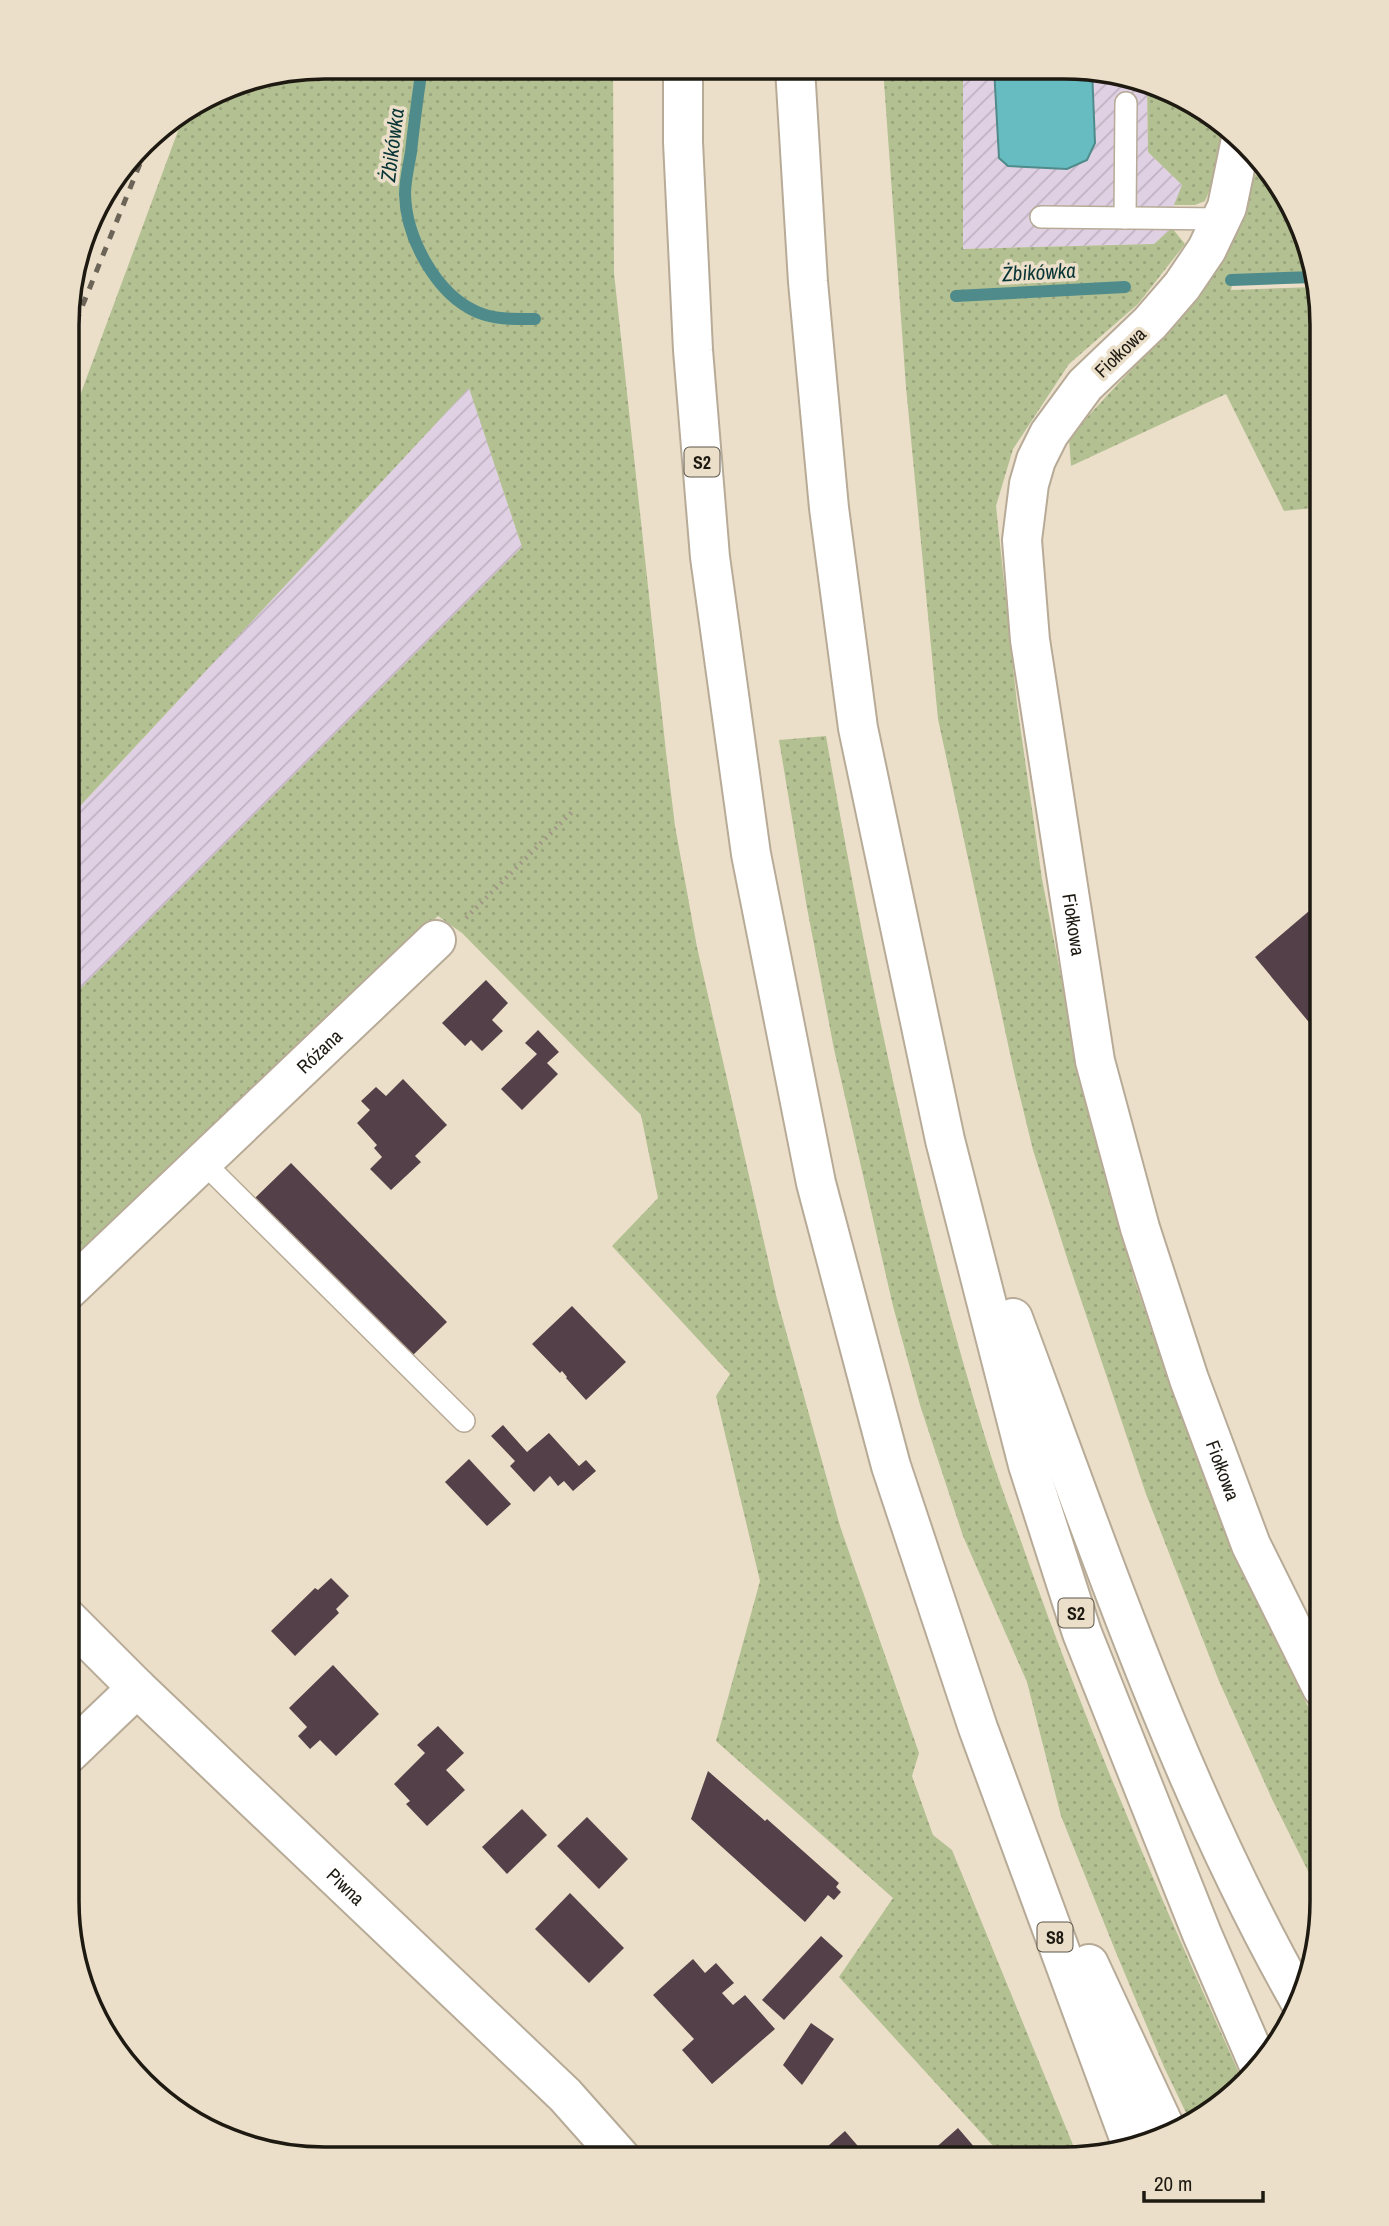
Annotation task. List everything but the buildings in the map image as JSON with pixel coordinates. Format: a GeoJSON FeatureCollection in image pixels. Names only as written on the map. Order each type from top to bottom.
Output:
{"type":"FeatureCollection","features":[{"type":"Feature","properties":{"kind":"main road","name":"S2"},"geometry":{"type":"LineString","coordinates":[[683,79],[683,142],[693,350],[710,557],[751,854],[816,1183],[891,1466],[978,1728],[1164,2126]]}},
{"type":"Feature","properties":{"kind":"main road","name":"S2"},"geometry":{"type":"LineString","coordinates":[[796,79],[808,282],[829,508],[858,728],[946,1139],[1028,1465],[1082,1633],[1202,1934],[1254,2057]]}},
{"type":"Feature","properties":{"kind":"main road","name":"Fiołkowa"},"geometry":{"type":"LineString","coordinates":[[1238,151],[1226,206],[1208,249],[1182,286],[1150,323],[1086,385],[1049,434],[1036,460],[1025,508],[1022,540],[1026,604],[1096,1061],[1136,1215],[1189,1379],[1251,1545],[1310,1664]]}},
{"type":"Feature","properties":{"kind":"main road","name":"Różana"},"geometry":{"type":"LineString","coordinates":[[79,1279],[436,940]]}},
{"type":"Feature","properties":{"kind":"main road"},"geometry":{"type":"LineString","coordinates":[[946,1139],[1128,1629],[1236,1878],[1294,1989]]}},
{"type":"Feature","properties":{"kind":"main road","name":"Piwna"},"geometry":{"type":"LineString","coordinates":[[79,1630],[565,2095],[611,2147]]}},
{"type":"Feature","properties":{"kind":"main road"},"geometry":{"type":"LineString","coordinates":[[79,1744],[137,1688]]}},
{"type":"Feature","properties":{"kind":"main road","name":"S8"},"geometry":{"type":"LineString","coordinates":[[978,1728],[1129,2139]]}},
{"type":"Feature","properties":{"kind":"lane"},"geometry":{"type":"LineString","coordinates":[[1125,218],[1126,103]]}},
{"type":"Feature","properties":{"kind":"lane"},"geometry":{"type":"LineString","coordinates":[[1041,217],[1125,218],[1226,206]]}},
{"type":"Feature","properties":{"kind":"lane"},"geometry":{"type":"LineString","coordinates":[[202,1161],[464,1421]]}},
{"type":"Feature","properties":{"kind":"path"},"geometry":{"type":"LineString","coordinates":[[436,940],[471,913],[572,813]]}},
{"type":"Feature","properties":{"kind":"shaded area"},"geometry":{"type":"Polygon","coordinates":[[[963,79],[1080,79],[1112,83],[1147,93],[1148,152],[1183,186],[1174,205],[1172,228],[1154,244],[963,249],[963,79]]]}},
{"type":"Feature","properties":{"kind":"shaded area"},"geometry":{"type":"Polygon","coordinates":[[[469,387],[522,547],[79,990],[79,807],[469,387]]]}},
{"type":"Feature","properties":{"kind":"green space"},"geometry":{"type":"Polygon","coordinates":[[[309,79],[613,79],[614,273],[675,826],[697,947],[777,1299],[840,1526],[919,1753],[912,1776],[933,1835],[952,1850],[1074,2147],[994,2147],[839,1977],[893,1898],[716,1741],[760,1581],[716,1396],[730,1374],[612,1246],[658,1198],[641,1115],[462,933],[438,916],[79,1256],[79,990],[522,547],[469,388],[79,807],[79,398],[180,126],[188,120],[231,97],[277,83],[309,79]]]}},
{"type":"Feature","properties":{"kind":"green space"},"geometry":{"type":"Polygon","coordinates":[[[884,79],[963,79],[963,249],[1154,244],[1172,228],[1185,244],[1138,304],[1069,364],[1013,449],[996,506],[1017,704],[1042,879],[1077,1059],[1134,1279],[1181,1416],[1240,1563],[1310,1711],[1310,1875],[1272,1799],[1219,1681],[1146,1494],[1033,1150],[938,719],[906,387],[884,79]]]}},
{"type":"Feature","properties":{"kind":"green space"},"geometry":{"type":"Polygon","coordinates":[[[1147,93],[1201,120],[1225,139],[1219,168],[1205,201],[1195,205],[1174,205],[1182,185],[1148,152],[1147,93]]]}},
{"type":"Feature","properties":{"kind":"green space"},"geometry":{"type":"Polygon","coordinates":[[[1253,173],[1269,188],[1285,216],[1305,272],[1234,275],[1231,290],[1307,287],[1310,309],[1310,508],[1284,511],[1226,394],[1071,466],[1069,439],[1152,348],[1205,284],[1226,250],[1243,213],[1253,173]]]}},
{"type":"Feature","properties":{"kind":"green space"},"geometry":{"type":"Polygon","coordinates":[[[826,736],[896,1096],[939,1274],[989,1450],[1053,1630],[1104,1761],[1239,2073],[1214,2096],[1187,2114],[1164,2067],[1061,1816],[1027,1682],[963,1536],[920,1405],[893,1306],[834,1049],[779,740],[826,736]]]}},
{"type":"Feature","properties":{"kind":"water"},"geometry":{"type":"Polygon","coordinates":[[[995,79],[1092,81],[1095,143],[1087,160],[1067,169],[1008,166],[999,158],[995,79]]]}},
{"type":"Feature","properties":{"kind":"waterway","name":"Żbikówka"},"geometry":{"type":"LineString","coordinates":[[420,79],[405,194],[417,246],[436,278],[462,304],[491,316],[535,319]]}},
{"type":"Feature","properties":{"kind":"waterway","name":"Żbikówka"},"geometry":{"type":"LineString","coordinates":[[1231,280],[1306,277]]}},
{"type":"Feature","properties":{"kind":"waterway","name":"Żbikówka"},"geometry":{"type":"LineString","coordinates":[[956,296],[1125,287]]}},
{"type":"Feature","properties":{"kind":"railway"},"geometry":{"type":"LineString","coordinates":[[79,314],[140,162]]}}]}
